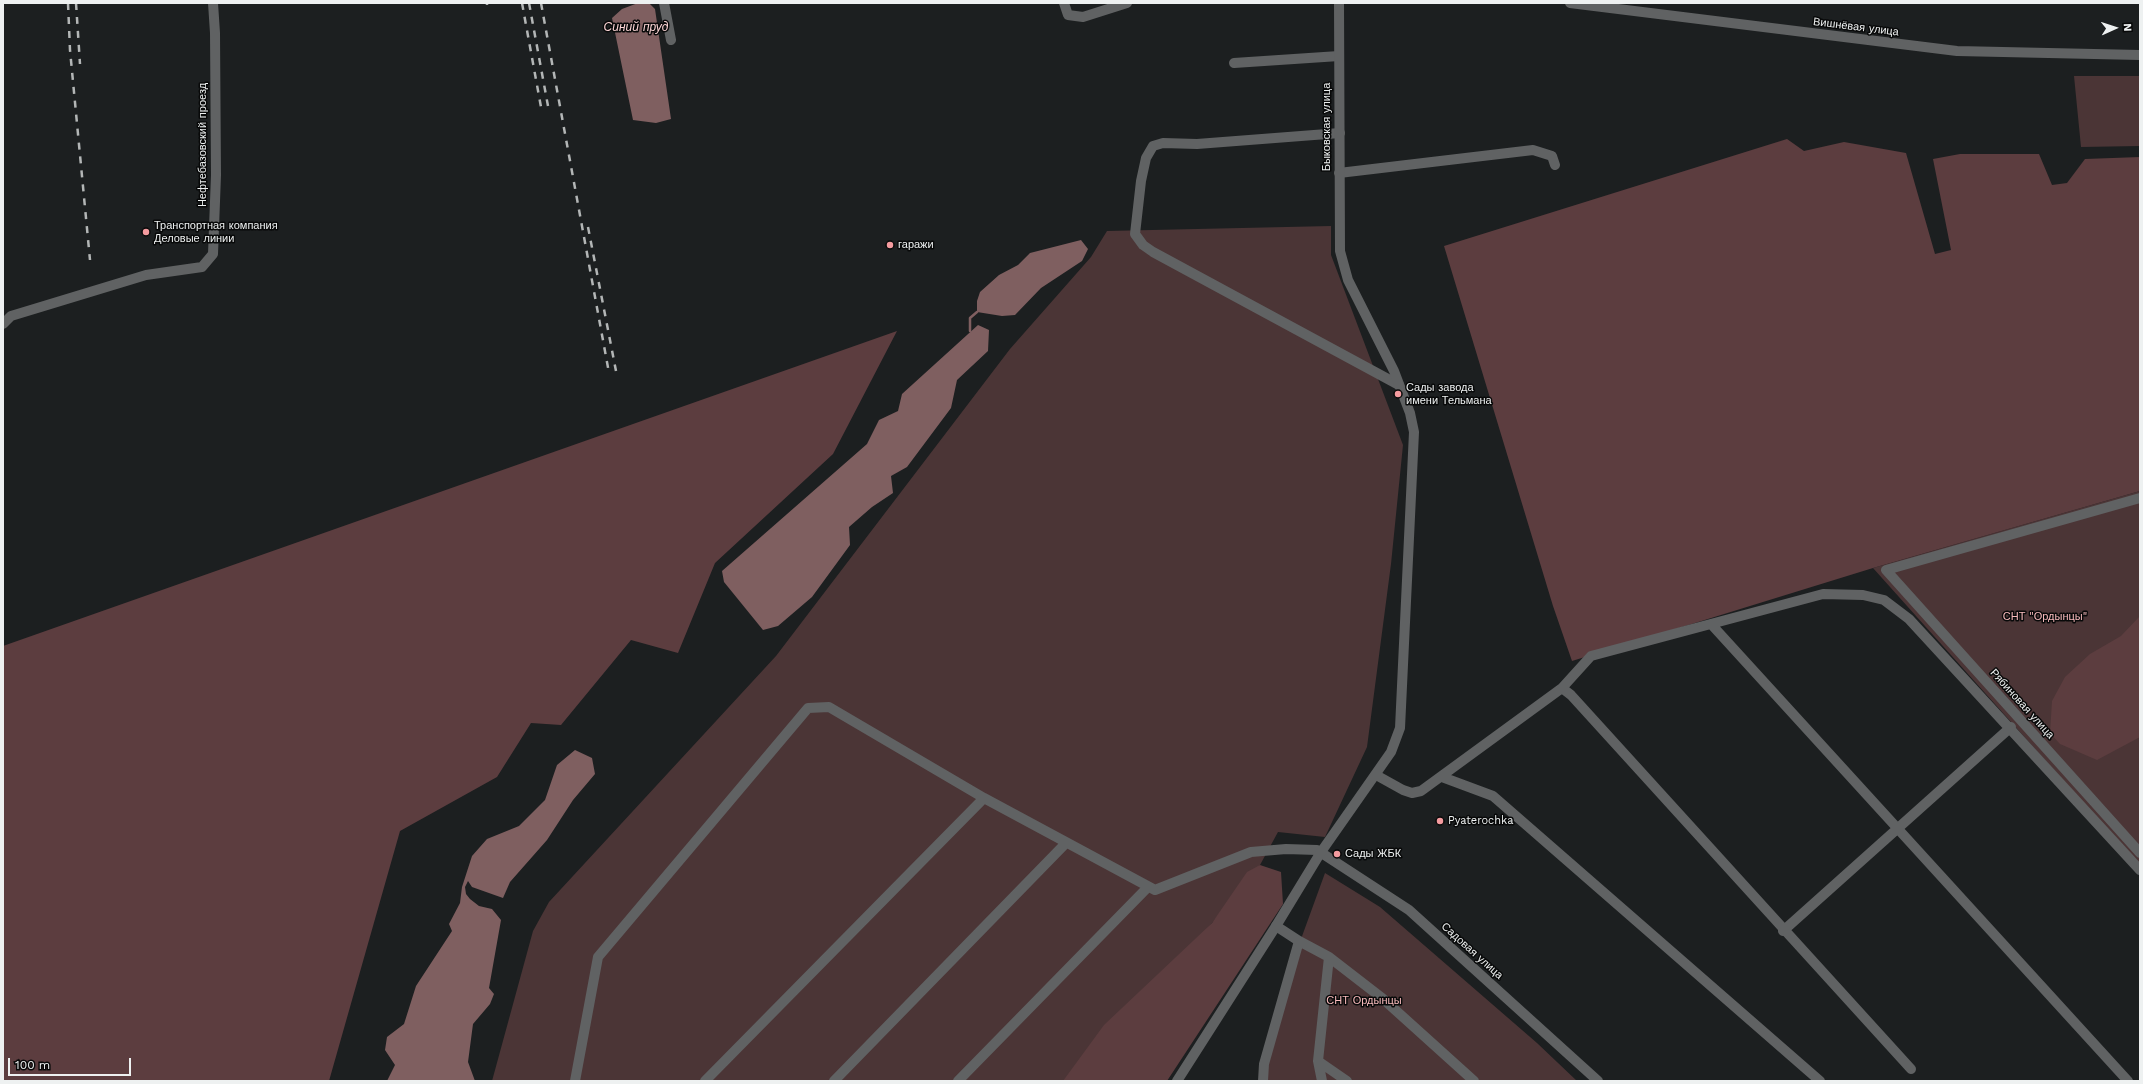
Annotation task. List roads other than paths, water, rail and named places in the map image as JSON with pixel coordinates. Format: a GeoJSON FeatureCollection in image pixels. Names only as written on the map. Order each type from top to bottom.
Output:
{"type":"FeatureCollection","features":[{"type":"Feature","properties":{"kind":"street","name":"Нефтебазовский проезд"},"geometry":{"type":"LineString","coordinates":[[3,324],[11,316],[146,275],[202,267],[213,254],[216,175],[215,33],[213,3]]}},
{"type":"Feature","properties":{"kind":"street"},"geometry":{"type":"LineString","coordinates":[[664,3],[671,40]]}},
{"type":"Feature","properties":{"kind":"street"},"geometry":{"type":"LineString","coordinates":[[1064,3],[1068,15],[1083,17],[1127,3]]}},
{"type":"Feature","properties":{"kind":"street","name":"Быковская улица"},"geometry":{"type":"LineString","coordinates":[[1177,1081],[1276,926],[1321,852],[1392,752],[1400,728],[1414,432],[1410,412],[1399,385],[1342,265],[1340,251],[1339,3]]}},
{"type":"Feature","properties":{"kind":"street","name":"Вишнёвая улица"},"geometry":{"type":"LineString","coordinates":[[1570,3],[1957,51],[2140,54]]}},
{"type":"Feature","properties":{"kind":"street"},"geometry":{"type":"LineString","coordinates":[[1234,63],[1340,56]]}},
{"type":"Feature","properties":{"kind":"street"},"geometry":{"type":"LineString","coordinates":[[1340,133],[1197,144],[1163,143],[1153,146],[1146,158],[1141,181],[1135,234],[1143,245],[1153,252],[1399,385]]}},
{"type":"Feature","properties":{"kind":"street"},"geometry":{"type":"LineString","coordinates":[[1340,173],[1533,150],[1552,156],[1555,164]]}},
{"type":"Feature","properties":{"kind":"street","name":"Рябиновая улица"},"geometry":{"type":"LineString","coordinates":[[2140,498],[1886,570],[2140,853]]}},
{"type":"Feature","properties":{"kind":"street"},"geometry":{"type":"LineString","coordinates":[[1376,775],[1412,793],[1422,791],[1562,688],[1590,656],[1823,594],[1863,595],[1884,600],[1909,619],[2011,727],[2140,870]]}},
{"type":"Feature","properties":{"kind":"street"},"geometry":{"type":"LineString","coordinates":[[1711,624],[1898,827],[2128,1081]]}},
{"type":"Feature","properties":{"kind":"street"},"geometry":{"type":"LineString","coordinates":[[1562,688],[1571,695],[1783,931],[1911,1069]]}},
{"type":"Feature","properties":{"kind":"street"},"geometry":{"type":"LineString","coordinates":[[575,1081],[598,957],[808,708],[829,707],[984,798],[1155,890],[1251,852],[1286,849],[1317,850],[1321,852]]}},
{"type":"Feature","properties":{"kind":"street"},"geometry":{"type":"LineString","coordinates":[[1783,931],[2011,727]]}},
{"type":"Feature","properties":{"kind":"street"},"geometry":{"type":"LineString","coordinates":[[1442,777],[1493,796],[1820,1081]]}},
{"type":"Feature","properties":{"kind":"street"},"geometry":{"type":"LineString","coordinates":[[705,1081],[984,798]]}},
{"type":"Feature","properties":{"kind":"street"},"geometry":{"type":"LineString","coordinates":[[834,1081],[1066,843]]}},
{"type":"Feature","properties":{"kind":"street","name":"Садовая улица"},"geometry":{"type":"LineString","coordinates":[[1321,852],[1408,910],[1598,1081]]}},
{"type":"Feature","properties":{"kind":"street"},"geometry":{"type":"LineString","coordinates":[[958,1081],[1148,887]]}},
{"type":"Feature","properties":{"kind":"street"},"geometry":{"type":"LineString","coordinates":[[1276,926],[1299,941],[1329,956],[1382,998],[1474,1081]]}},
{"type":"Feature","properties":{"kind":"street"},"geometry":{"type":"LineString","coordinates":[[1263,1081],[1264,1064],[1299,941]]}},
{"type":"Feature","properties":{"kind":"street"},"geometry":{"type":"LineString","coordinates":[[1322,1081],[1318,1061],[1329,956]]}},
{"type":"Feature","properties":{"kind":"street"},"geometry":{"type":"LineString","coordinates":[[1318,1061],[1347,1081]]}},
{"type":"Feature","properties":{"kind":"water","name":"Синий пруд"},"geometry":{"type":"Polygon","coordinates":[[[638,3],[649,3],[655,9],[671,119],[656,123],[633,120],[612,18],[622,9],[638,3]]]}},
{"type":"Feature","properties":{"kind":"water"},"geometry":{"type":"Polygon","coordinates":[[[1081,240],[1088,249],[1082,261],[1041,288],[1015,315],[1002,316],[977,312],[977,301],[980,292],[999,275],[1018,265],[1030,253],[1081,240]]]}},
{"type":"Feature","properties":{"kind":"water"},"geometry":{"type":"Polygon","coordinates":[[[978,325],[989,330],[988,351],[957,380],[951,408],[907,467],[891,476],[893,493],[872,507],[849,527],[850,545],[812,597],[778,626],[763,630],[724,582],[722,571],[867,444],[879,420],[898,411],[902,394],[978,325]]]}},
{"type":"Feature","properties":{"kind":"water"},"geometry":{"type":"Polygon","coordinates":[[[575,750],[592,758],[595,774],[573,800],[547,840],[510,882],[503,898],[472,887],[468,881],[465,887],[466,894],[470,899],[479,906],[492,909],[501,920],[489,988],[494,994],[490,1004],[473,1024],[468,1062],[475,1081],[387,1081],[395,1065],[385,1050],[387,1037],[404,1024],[416,986],[452,931],[449,924],[460,903],[462,887],[472,856],[487,839],[519,826],[545,800],[557,765],[575,750]]]}},
{"type":"Feature","properties":{"kind":"waterway"},"geometry":{"type":"LineString","coordinates":[[970,331],[970,318],[977,312]]}},
{"type":"Feature","properties":{"kind":"railway"},"geometry":{"type":"LineString","coordinates":[[68,3],[70,50],[90,260]]}},
{"type":"Feature","properties":{"kind":"railway"},"geometry":{"type":"LineString","coordinates":[[76,3],[80,64]]}},
{"type":"Feature","properties":{"kind":"railway"},"geometry":{"type":"LineString","coordinates":[[522,3],[541,107]]}},
{"type":"Feature","properties":{"kind":"railway"},"geometry":{"type":"LineString","coordinates":[[529,3],[548,106]]}},
{"type":"Feature","properties":{"kind":"railway"},"geometry":{"type":"LineString","coordinates":[[541,3],[609,373]]}},
{"type":"Feature","properties":{"kind":"railway"},"geometry":{"type":"LineString","coordinates":[[588,227],[616,371]]}},
{"type":"Feature","properties":{"kind":"place","name":"Транспортная компания Деловые линии"},"geometry":{"type":"Point","coordinates":[146,232]}},
{"type":"Feature","properties":{"kind":"place","name":"гаражи"},"geometry":{"type":"Point","coordinates":[890,245]}},
{"type":"Feature","properties":{"kind":"place","name":"Сады завода имени Тельмана"},"geometry":{"type":"Point","coordinates":[1398,394]}},
{"type":"Feature","properties":{"kind":"place","name":"Pyaterochka"},"geometry":{"type":"Point","coordinates":[1440,821]}},
{"type":"Feature","properties":{"kind":"place","name":"Сады ЖБК"},"geometry":{"type":"Point","coordinates":[1337,854]}},
{"type":"Feature","properties":{"kind":"park label","name":"СНТ \"Ордынцы\""},"geometry":{"type":"Point","coordinates":[2045,617]}},
{"type":"Feature","properties":{"kind":"park label","name":"СНТ Ордынцы"},"geometry":{"type":"Point","coordinates":[1364,1001]}}]}
